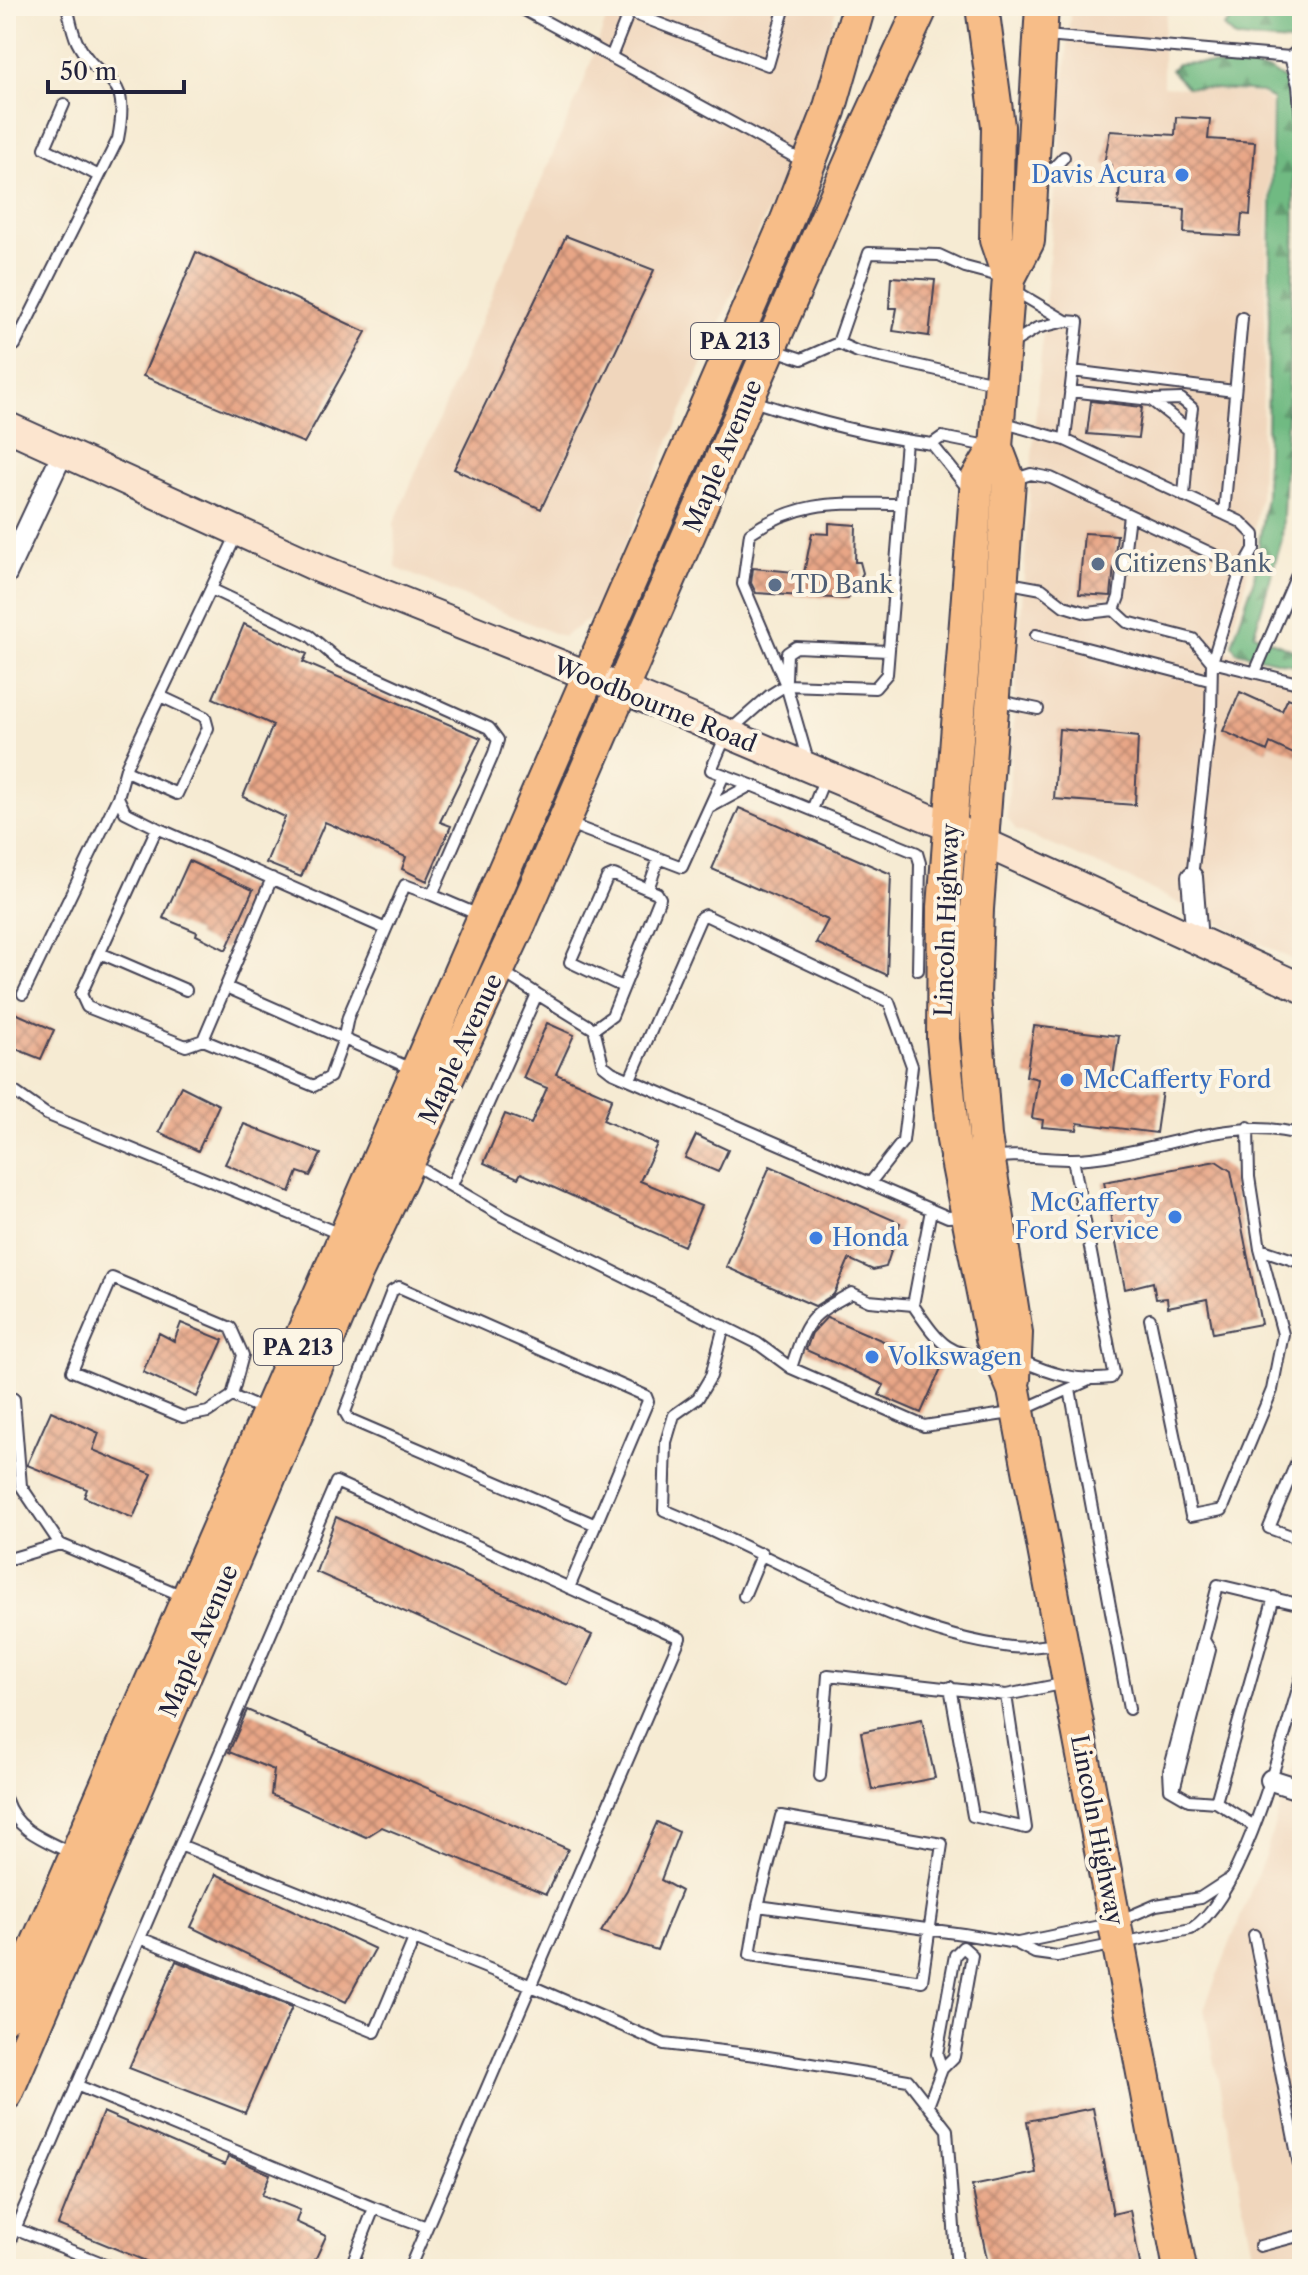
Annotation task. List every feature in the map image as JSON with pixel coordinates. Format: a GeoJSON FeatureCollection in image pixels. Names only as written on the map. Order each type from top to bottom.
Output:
{"type":"FeatureCollection","features":[{"type":"Feature","properties":{"kind":"main road","name":"Maple Avenue"},"geometry":{"type":"LineString","coordinates":[[6,2016],[809,164],[859,6]]}},
{"type":"Feature","properties":{"kind":"main road","name":"Maple Avenue"},"geometry":{"type":"LineString","coordinates":[[6,2094],[308,1386],[499,969],[922,6]]}},
{"type":"Feature","properties":{"kind":"main road","name":"Lincoln Highway"},"geometry":{"type":"LineString","coordinates":[[982,6],[998,126],[996,240],[1008,282],[997,434],[977,479],[950,827],[932,901],[943,1039],[953,1140],[967,1216],[992,1338],[1007,1356],[1180,2269]]}},
{"type":"Feature","properties":{"kind":"main road","name":"Lincoln Highway"},"geometry":{"type":"LineString","coordinates":[[1008,282],[1028,241],[1041,21]]}},
{"type":"Feature","properties":{"kind":"main road"},"geometry":{"type":"LineString","coordinates":[[809,164],[819,195],[819,235]]}},
{"type":"Feature","properties":{"kind":"main road","name":"Woodbourne Road"},"geometry":{"type":"LineString","coordinates":[[6,426],[238,531],[950,827],[1302,987]]}},
{"type":"Feature","properties":{"kind":"main road","name":"Lincoln Highway"},"geometry":{"type":"LineString","coordinates":[[997,434],[1020,478],[1002,582],[974,996],[988,1158],[1016,1333],[1007,1356]]}},
{"type":"Feature","properties":{"kind":"street"},"geometry":{"type":"LineString","coordinates":[[6,574],[63,452]]}},
{"type":"Feature","properties":{"kind":"street"},"geometry":{"type":"LineString","coordinates":[[1192,877],[1197,941]]}},
{"type":"Feature","properties":{"kind":"street"},"geometry":{"type":"LineString","coordinates":[[1271,1780],[1302,1790]]}},
{"type":"Feature","properties":{"kind":"lane"},"geometry":{"type":"LineString","coordinates":[[15,345],[118,139],[124,109],[113,79],[91,61],[78,44],[67,6]]}},
{"type":"Feature","properties":{"kind":"lane"},"geometry":{"type":"LineString","coordinates":[[517,6],[809,164]]}},
{"type":"Feature","properties":{"kind":"lane"},"geometry":{"type":"LineString","coordinates":[[611,57],[631,9],[768,65],[785,6]]}},
{"type":"Feature","properties":{"kind":"lane"},"geometry":{"type":"LineString","coordinates":[[1041,21],[1290,57]]}},
{"type":"Feature","properties":{"kind":"lane"},"geometry":{"type":"LineString","coordinates":[[1290,57],[1302,46]]}},
{"type":"Feature","properties":{"kind":"lane"},"geometry":{"type":"LineString","coordinates":[[1290,57],[1298,85],[1302,131]]}},
{"type":"Feature","properties":{"kind":"lane"},"geometry":{"type":"LineString","coordinates":[[64,104],[45,148],[99,176]]}},
{"type":"Feature","properties":{"kind":"lane"},"geometry":{"type":"LineString","coordinates":[[1031,192],[1064,157]]}},
{"type":"Feature","properties":{"kind":"lane"},"geometry":{"type":"LineString","coordinates":[[770,348],[802,359],[838,343],[869,253],[939,255],[1008,282],[1066,321]]}},
{"type":"Feature","properties":{"kind":"lane"},"geometry":{"type":"LineString","coordinates":[[1224,514],[1242,318]]}},
{"type":"Feature","properties":{"kind":"lane"},"geometry":{"type":"LineString","coordinates":[[1003,349],[1037,328],[1066,321],[1078,322],[1065,440]]}},
{"type":"Feature","properties":{"kind":"lane"},"geometry":{"type":"LineString","coordinates":[[838,343],[858,352],[1000,384]]}},
{"type":"Feature","properties":{"kind":"lane"},"geometry":{"type":"LineString","coordinates":[[1072,371],[1234,391]]}},
{"type":"Feature","properties":{"kind":"lane"},"geometry":{"type":"LineString","coordinates":[[1070,391],[1151,400],[1181,399],[1192,408],[1184,496]]}},
{"type":"Feature","properties":{"kind":"lane"},"geometry":{"type":"LineString","coordinates":[[748,399],[823,425],[906,441],[932,444],[942,437],[997,434],[1065,440],[1241,522],[1254,535],[1254,549],[1239,576],[1212,662],[1209,680],[1211,712],[1192,877]]}},
{"type":"Feature","properties":{"kind":"lane"},"geometry":{"type":"LineString","coordinates":[[1151,400],[1189,430]]}},
{"type":"Feature","properties":{"kind":"lane"},"geometry":{"type":"LineString","coordinates":[[906,441],[887,674],[875,688],[786,685],[727,733],[711,770],[917,853],[932,901],[918,970]]}},
{"type":"Feature","properties":{"kind":"lane"},"geometry":{"type":"LineString","coordinates":[[932,444],[975,498]]}},
{"type":"Feature","properties":{"kind":"lane"},"geometry":{"type":"LineString","coordinates":[[1020,478],[1051,478],[1217,556],[1239,576]]}},
{"type":"Feature","properties":{"kind":"lane"},"geometry":{"type":"LineString","coordinates":[[812,810],[818,771],[743,584],[750,533],[775,516],[811,504],[901,504]]}},
{"type":"Feature","properties":{"kind":"lane"},"geometry":{"type":"LineString","coordinates":[[1114,610],[1119,597],[1129,515]]}},
{"type":"Feature","properties":{"kind":"lane"},"geometry":{"type":"LineString","coordinates":[[23,994],[118,797],[126,771],[238,531]]}},
{"type":"Feature","properties":{"kind":"lane"},"geometry":{"type":"LineString","coordinates":[[1256,670],[1302,563]]}},
{"type":"Feature","properties":{"kind":"lane"},"geometry":{"type":"LineString","coordinates":[[1002,582],[1042,589],[1064,606],[1087,613],[1114,610],[1127,622],[1193,639],[1212,662],[1256,670],[1302,684]]}},
{"type":"Feature","properties":{"kind":"lane"},"geometry":{"type":"LineString","coordinates":[[211,589],[310,636],[338,660],[489,728],[498,740],[432,895]]}},
{"type":"Feature","properties":{"kind":"lane"},"geometry":{"type":"LineString","coordinates":[[1036,635],[1209,680]]}},
{"type":"Feature","properties":{"kind":"lane"},"geometry":{"type":"LineString","coordinates":[[786,685],[787,653],[796,647],[888,651]]}},
{"type":"Feature","properties":{"kind":"lane"},"geometry":{"type":"LineString","coordinates":[[126,771],[177,794],[208,728],[205,717],[160,696]]}},
{"type":"Feature","properties":{"kind":"lane"},"geometry":{"type":"LineString","coordinates":[[993,699],[1038,709]]}},
{"type":"Feature","properties":{"kind":"lane"},"geometry":{"type":"LineString","coordinates":[[564,822],[682,867],[724,775]]}},
{"type":"Feature","properties":{"kind":"lane"},"geometry":{"type":"LineString","coordinates":[[709,808],[751,785]]}},
{"type":"Feature","properties":{"kind":"lane"},"geometry":{"type":"LineString","coordinates":[[118,797],[125,812],[157,828],[386,929]]}},
{"type":"Feature","properties":{"kind":"lane"},"geometry":{"type":"LineString","coordinates":[[157,828],[81,994],[87,1007],[186,1046],[203,1040],[314,1086],[330,1077],[348,1017],[405,885],[484,917]]}},
{"type":"Feature","properties":{"kind":"lane"},"geometry":{"type":"LineString","coordinates":[[648,889],[659,858]]}},
{"type":"Feature","properties":{"kind":"lane"},"geometry":{"type":"LineString","coordinates":[[594,1029],[612,1016],[660,898],[648,889],[614,875],[607,878],[570,962],[623,987]]}},
{"type":"Feature","properties":{"kind":"lane"},"geometry":{"type":"LineString","coordinates":[[203,1040],[272,878]]}},
{"type":"Feature","properties":{"kind":"lane"},"geometry":{"type":"LineString","coordinates":[[630,1079],[701,917],[705,915],[889,1002],[912,1066],[903,1141],[870,1183]]}},
{"type":"Feature","properties":{"kind":"lane"},"geometry":{"type":"LineString","coordinates":[[100,953],[186,990]]}},
{"type":"Feature","properties":{"kind":"lane"},"geometry":{"type":"LineString","coordinates":[[499,969],[594,1029],[603,1065],[931,1210],[948,1217],[967,1216]]}},
{"type":"Feature","properties":{"kind":"lane"},"geometry":{"type":"LineString","coordinates":[[226,987],[343,1041],[418,1071]]}},
{"type":"Feature","properties":{"kind":"lane"},"geometry":{"type":"LineString","coordinates":[[452,1185],[537,994]]}},
{"type":"Feature","properties":{"kind":"lane"},"geometry":{"type":"LineString","coordinates":[[6,1086],[46,1114],[346,1236]]}},
{"type":"Feature","properties":{"kind":"lane"},"geometry":{"type":"LineString","coordinates":[[988,1158],[1010,1155],[1073,1159],[1248,1127],[1302,1135]]}},
{"type":"Feature","properties":{"kind":"lane"},"geometry":{"type":"LineString","coordinates":[[1150,1319],[1191,1516],[1222,1510],[1272,1390],[1283,1334],[1260,1249],[1249,1177],[1248,1127]]}},
{"type":"Feature","properties":{"kind":"lane"},"geometry":{"type":"LineString","coordinates":[[931,1210],[913,1305],[931,1331],[967,1358],[1007,1356],[1054,1375],[1087,1381],[1111,1378],[1114,1373],[1073,1159]]}},
{"type":"Feature","properties":{"kind":"lane"},"geometry":{"type":"LineString","coordinates":[[409,1162],[502,1216],[757,1343],[791,1368],[924,1426],[1070,1389],[1087,1381]]}},
{"type":"Feature","properties":{"kind":"lane"},"geometry":{"type":"LineString","coordinates":[[1260,1249],[1302,1263]]}},
{"type":"Feature","properties":{"kind":"lane"},"geometry":{"type":"LineString","coordinates":[[112,1278],[231,1328],[243,1355],[232,1396],[208,1412],[183,1417],[72,1371],[112,1278]]}},
{"type":"Feature","properties":{"kind":"lane"},"geometry":{"type":"LineString","coordinates":[[569,1588],[596,1525],[648,1401],[646,1396],[399,1287],[392,1291],[345,1412],[349,1419],[596,1525]]}},
{"type":"Feature","properties":{"kind":"lane"},"geometry":{"type":"LineString","coordinates":[[791,1368],[805,1327],[815,1313],[852,1293],[869,1301],[913,1305]]}},
{"type":"Feature","properties":{"kind":"lane"},"geometry":{"type":"LineString","coordinates":[[724,1326],[711,1376],[698,1398],[674,1415],[666,1442],[664,1510],[891,1614],[1012,1648],[1062,1644]]}},
{"type":"Feature","properties":{"kind":"lane"},"geometry":{"type":"LineString","coordinates":[[1070,1389],[1129,1709]]}},
{"type":"Feature","properties":{"kind":"lane"},"geometry":{"type":"LineString","coordinates":[[6,1395],[14,1399],[21,1486],[60,1544],[188,1599]]}},
{"type":"Feature","properties":{"kind":"lane"},"geometry":{"type":"LineString","coordinates":[[232,1396],[269,1413]]}},
{"type":"Feature","properties":{"kind":"lane"},"geometry":{"type":"LineString","coordinates":[[1302,1449],[1269,1528],[1300,1539],[1302,1527]]}},
{"type":"Feature","properties":{"kind":"lane"},"geometry":{"type":"LineString","coordinates":[[6,2250],[336,1482],[680,1638],[409,2269]]}},
{"type":"Feature","properties":{"kind":"lane"},"geometry":{"type":"LineString","coordinates":[[6,1560],[60,1544]]}},
{"type":"Feature","properties":{"kind":"lane"},"geometry":{"type":"LineString","coordinates":[[744,1596],[762,1553]]}},
{"type":"Feature","properties":{"kind":"lane"},"geometry":{"type":"LineString","coordinates":[[1254,1826],[1216,1802],[1177,1796],[1170,1789],[1169,1771],[1218,1585],[1302,1605]]}},
{"type":"Feature","properties":{"kind":"lane"},"geometry":{"type":"LineString","coordinates":[[1216,1802],[1274,1597]]}},
{"type":"Feature","properties":{"kind":"lane"},"geometry":{"type":"LineString","coordinates":[[820,1776],[828,1675],[1006,1695],[1069,1682]]}},
{"type":"Feature","properties":{"kind":"lane"},"geometry":{"type":"LineString","coordinates":[[758,1906],[1016,1943],[1191,1929],[1211,1914],[1254,1826],[1302,1675]]}},
{"type":"Feature","properties":{"kind":"lane"},"geometry":{"type":"LineString","coordinates":[[950,1687],[973,1816],[1026,1828],[1006,1695]]}},
{"type":"Feature","properties":{"kind":"lane"},"geometry":{"type":"LineString","coordinates":[[6,1800],[11,1816],[29,1832],[75,1856]]}},
{"type":"Feature","properties":{"kind":"lane"},"geometry":{"type":"LineString","coordinates":[[781,1816],[942,1844],[922,1981],[750,1955],[758,1906],[781,1816]]}},
{"type":"Feature","properties":{"kind":"lane"},"geometry":{"type":"LineString","coordinates":[[180,1845],[529,1985],[664,2044],[756,2055],[908,2080],[947,2130],[957,2269]]}},
{"type":"Feature","properties":{"kind":"lane"},"geometry":{"type":"LineString","coordinates":[[1016,1943],[1035,1953],[1057,1956],[1116,1934],[1156,1905],[1210,1895],[1230,1878]]}},
{"type":"Feature","properties":{"kind":"lane"},"geometry":{"type":"LineString","coordinates":[[942,2069],[937,2054],[939,2040],[955,1955],[963,1947],[963,1934]]}},
{"type":"Feature","properties":{"kind":"lane"},"geometry":{"type":"LineString","coordinates":[[1254,1935],[1302,2180]]}},
{"type":"Feature","properties":{"kind":"lane"},"geometry":{"type":"LineString","coordinates":[[140,1938],[375,2032],[414,1939]]}},
{"type":"Feature","properties":{"kind":"lane"},"geometry":{"type":"LineString","coordinates":[[928,2106],[942,2069],[954,2057],[972,1955],[963,1947]]}},
{"type":"Feature","properties":{"kind":"lane"},"geometry":{"type":"LineString","coordinates":[[76,2085],[427,2227]]}},
{"type":"Feature","properties":{"kind":"lane"},"geometry":{"type":"LineString","coordinates":[[350,2269],[374,2208]]}},
{"type":"Feature","properties":{"kind":"lane"},"geometry":{"type":"LineString","coordinates":[[14,2228],[117,2269]]}},
{"type":"Feature","properties":{"kind":"lane"},"geometry":{"type":"LineString","coordinates":[[1260,2246],[1302,2235]]}},
{"type":"Feature","properties":{"kind":"shaded area"},"geometry":{"type":"Polygon","coordinates":[[[611,6],[837,6],[803,129],[595,615],[563,637],[396,568],[394,523],[583,84],[611,6]]]}},
{"type":"Feature","properties":{"kind":"shaded area"},"geometry":{"type":"Polygon","coordinates":[[[1071,6],[1278,6],[1276,13],[1260,17],[1167,13],[1163,34],[1163,86],[1261,94],[1271,103],[1260,496],[1244,592],[1225,650],[1302,677],[1302,964],[1120,874],[1016,830],[1007,817],[1032,458],[1071,6]]]}},
{"type":"Feature","properties":{"kind":"shaded area"},"geometry":{"type":"Polygon","coordinates":[[[1302,1740],[1302,2269],[1296,2269],[1294,2258],[1256,2267],[1204,2009],[1265,1855],[1302,1740]]]}},
{"type":"Feature","properties":{"kind":"green space"},"geometry":{"type":"Polygon","coordinates":[[[1280,6],[1302,6],[1302,28],[1291,42],[1236,38],[1224,27],[1234,17],[1261,21],[1278,15],[1280,6]]]}},
{"type":"Feature","properties":{"kind":"green space"},"geometry":{"type":"Polygon","coordinates":[[[1177,64],[1270,70],[1286,81],[1293,126],[1295,228],[1282,539],[1254,634],[1302,654],[1302,667],[1236,652],[1232,644],[1254,579],[1266,496],[1273,100],[1262,92],[1187,87],[1171,70],[1177,64]]]}},
{"type":"Feature","properties":{"kind":"building","name":"Davis Acura"},"geometry":{"type":"Polygon","coordinates":[[[1176,117],[1210,119],[1208,139],[1255,142],[1250,215],[1242,214],[1240,236],[1184,233],[1185,209],[1118,205],[1120,186],[1110,185],[1111,165],[1104,164],[1110,131],[1175,135],[1176,117]]]}},
{"type":"Feature","properties":{"kind":"building"},"geometry":{"type":"Polygon","coordinates":[[[566,236],[654,270],[541,509],[454,469],[566,236]]]}},
{"type":"Feature","properties":{"kind":"building"},"geometry":{"type":"Polygon","coordinates":[[[196,252],[366,332],[304,443],[143,376],[196,252]]]}},
{"type":"Feature","properties":{"kind":"building"},"geometry":{"type":"Polygon","coordinates":[[[891,277],[935,280],[929,336],[893,331],[897,308],[889,308],[891,277]]]}},
{"type":"Feature","properties":{"kind":"building"},"geometry":{"type":"Polygon","coordinates":[[[1091,401],[1142,407],[1138,438],[1087,434],[1091,401]]]}},
{"type":"Feature","properties":{"kind":"building"},"geometry":{"type":"Polygon","coordinates":[[[829,523],[856,525],[855,562],[860,562],[863,573],[848,599],[756,593],[751,583],[753,568],[804,573],[812,533],[829,534],[829,523]]]}},
{"type":"Feature","properties":{"kind":"building","name":"Citizens Bank"},"geometry":{"type":"Polygon","coordinates":[[[1084,533],[1117,535],[1111,596],[1079,594],[1084,533]]]}},
{"type":"Feature","properties":{"kind":"building"},"geometry":{"type":"Polygon","coordinates":[[[244,624],[307,654],[303,662],[481,738],[440,822],[451,826],[427,881],[402,869],[406,857],[325,822],[301,877],[266,863],[285,817],[243,797],[273,725],[213,698],[244,624]]]}},
{"type":"Feature","properties":{"kind":"building"},"geometry":{"type":"Polygon","coordinates":[[[1240,692],[1282,711],[1288,698],[1302,704],[1302,758],[1270,743],[1267,751],[1223,731],[1240,692]]]}},
{"type":"Feature","properties":{"kind":"building"},"geometry":{"type":"Polygon","coordinates":[[[1059,729],[1138,737],[1135,805],[1054,799],[1059,729]]]}},
{"type":"Feature","properties":{"kind":"building"},"geometry":{"type":"Polygon","coordinates":[[[739,808],[891,874],[887,975],[816,943],[828,920],[712,869],[739,808]]]}},
{"type":"Feature","properties":{"kind":"building"},"geometry":{"type":"Polygon","coordinates":[[[189,861],[253,890],[226,950],[196,935],[197,932],[163,918],[189,861]]]}},
{"type":"Feature","properties":{"kind":"building"},"geometry":{"type":"Polygon","coordinates":[[[6,1009],[54,1030],[41,1059],[6,1045],[6,1009]]]}},
{"type":"Feature","properties":{"kind":"building"},"geometry":{"type":"Polygon","coordinates":[[[547,1023],[574,1035],[556,1074],[612,1098],[603,1120],[657,1144],[640,1181],[701,1206],[684,1246],[521,1173],[518,1178],[484,1163],[505,1114],[531,1124],[547,1088],[523,1078],[547,1023]]]}},
{"type":"Feature","properties":{"kind":"building","name":"McCafferty Ford"},"geometry":{"type":"Polygon","coordinates":[[[1034,1026],[1119,1036],[1112,1084],[1162,1091],[1156,1133],[1078,1123],[1077,1130],[1042,1127],[1043,1120],[1032,1118],[1038,1079],[1026,1076],[1034,1026]]]}},
{"type":"Feature","properties":{"kind":"building"},"geometry":{"type":"Polygon","coordinates":[[[181,1086],[219,1105],[198,1151],[159,1132],[181,1086]]]}},
{"type":"Feature","properties":{"kind":"building"},"geometry":{"type":"Polygon","coordinates":[[[244,1124],[321,1154],[310,1176],[298,1172],[290,1192],[225,1164],[244,1124]]]}},
{"type":"Feature","properties":{"kind":"building"},"geometry":{"type":"Polygon","coordinates":[[[696,1135],[728,1150],[718,1172],[685,1158],[696,1135]]]}},
{"type":"Feature","properties":{"kind":"building","name":"McCafferty Ford Service"},"geometry":{"type":"Polygon","coordinates":[[[1216,1161],[1231,1171],[1261,1324],[1213,1333],[1207,1299],[1168,1307],[1167,1298],[1156,1299],[1153,1282],[1125,1289],[1104,1182],[1216,1161]]]}},
{"type":"Feature","properties":{"kind":"building","name":"Honda"},"geometry":{"type":"Polygon","coordinates":[[[770,1166],[900,1223],[886,1267],[873,1270],[849,1259],[834,1294],[815,1306],[726,1267],[770,1166]]]}},
{"type":"Feature","properties":{"kind":"building","name":"Volkswagen"},"geometry":{"type":"Polygon","coordinates":[[[827,1317],[942,1366],[921,1413],[879,1395],[884,1385],[806,1350],[812,1333],[827,1317]]]}},
{"type":"Feature","properties":{"kind":"building"},"geometry":{"type":"Polygon","coordinates":[[[181,1323],[223,1340],[197,1397],[143,1372],[159,1333],[174,1341],[181,1323]]]}},
{"type":"Feature","properties":{"kind":"building"},"geometry":{"type":"Polygon","coordinates":[[[51,1411],[99,1433],[93,1450],[152,1474],[133,1518],[84,1497],[87,1489],[27,1465],[51,1411]]]}},
{"type":"Feature","properties":{"kind":"building"},"geometry":{"type":"Polygon","coordinates":[[[336,1517],[592,1635],[568,1685],[316,1572],[336,1517]]]}},
{"type":"Feature","properties":{"kind":"building"},"geometry":{"type":"Polygon","coordinates":[[[247,1710],[568,1849],[546,1894],[382,1827],[366,1837],[271,1795],[274,1770],[229,1752],[247,1710]]]}},
{"type":"Feature","properties":{"kind":"building"},"geometry":{"type":"Polygon","coordinates":[[[922,1719],[935,1778],[872,1790],[861,1732],[922,1719]]]}},
{"type":"Feature","properties":{"kind":"building"},"geometry":{"type":"Polygon","coordinates":[[[657,1822],[679,1832],[661,1880],[681,1891],[657,1950],[601,1932],[627,1890],[657,1822]]]}},
{"type":"Feature","properties":{"kind":"building"},"geometry":{"type":"Polygon","coordinates":[[[216,1874],[375,1949],[346,2002],[191,1927],[216,1874]]]}},
{"type":"Feature","properties":{"kind":"building"},"geometry":{"type":"Polygon","coordinates":[[[176,1961],[292,2007],[245,2113],[129,2068],[176,1961]]]}},
{"type":"Feature","properties":{"kind":"building"},"geometry":{"type":"Polygon","coordinates":[[[1093,2108],[1113,2214],[1130,2210],[1141,2269],[989,2269],[972,2186],[1036,2173],[1027,2121],[1093,2108]]]}},
{"type":"Feature","properties":{"kind":"building"},"geometry":{"type":"Polygon","coordinates":[[[103,2112],[225,2165],[228,2156],[270,2174],[262,2195],[300,2210],[296,2222],[326,2236],[311,2269],[165,2269],[58,2225],[103,2112]]]}},
{"type":"Feature","properties":{"kind":"place","name":"Davis Acura"},"geometry":{"type":"Point","coordinates":[1182,175]}},
{"type":"Feature","properties":{"kind":"place","name":"Citizens Bank"},"geometry":{"type":"Point","coordinates":[1098,564]}},
{"type":"Feature","properties":{"kind":"place","name":"TD Bank"},"geometry":{"type":"Point","coordinates":[775,585]}},
{"type":"Feature","properties":{"kind":"place","name":"McCafferty Ford"},"geometry":{"type":"Point","coordinates":[1067,1080]}},
{"type":"Feature","properties":{"kind":"place","name":"McCafferty Ford Service"},"geometry":{"type":"Point","coordinates":[1175,1217]}},
{"type":"Feature","properties":{"kind":"place","name":"Honda"},"geometry":{"type":"Point","coordinates":[816,1238]}},
{"type":"Feature","properties":{"kind":"place","name":"Volkswagen"},"geometry":{"type":"Point","coordinates":[872,1357]}}]}
